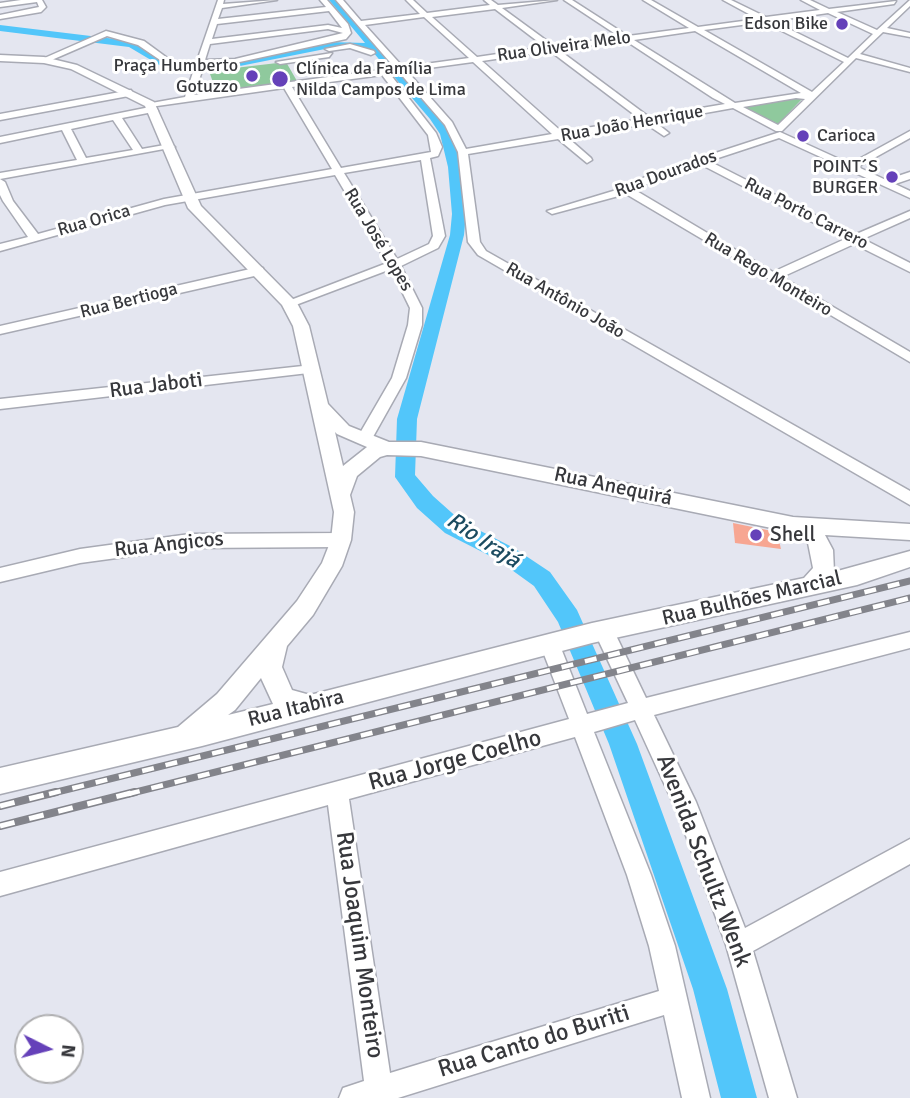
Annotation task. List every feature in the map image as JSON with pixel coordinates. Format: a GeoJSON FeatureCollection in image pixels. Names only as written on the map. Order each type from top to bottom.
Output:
{"type":"FeatureCollection","features":[{"type":"Feature","properties":{"kind":"main road"},"geometry":{"type":"LineString","coordinates":[[0,58],[44,60],[84,70],[153,106],[189,197],[205,219],[289,303],[301,326],[340,495],[344,524],[341,540],[331,566],[305,608],[275,645],[226,702],[179,739]]}},
{"type":"Feature","properties":{"kind":"main road","name":"Rua Anequirá"},"geometry":{"type":"LineString","coordinates":[[319,404],[334,424],[364,440],[399,448],[612,485],[793,524],[910,532]]}},
{"type":"Feature","properties":{"kind":"main road"},"geometry":{"type":"LineString","coordinates":[[340,495],[344,482],[356,464],[373,452],[399,448]]}},
{"type":"Feature","properties":{"kind":"main road"},"geometry":{"type":"LineString","coordinates":[[793,524],[807,530],[822,550],[824,571],[812,584]]}},
{"type":"Feature","properties":{"kind":"main road","name":"Rua Bulhões Marcial"},"geometry":{"type":"LineString","coordinates":[[598,632],[857,576],[910,559]]}},
{"type":"Feature","properties":{"kind":"main road","name":"Rua Itabira"},"geometry":{"type":"LineString","coordinates":[[0,781],[179,739],[598,632]]}},
{"type":"Feature","properties":{"kind":"main road"},"geometry":{"type":"LineString","coordinates":[[275,645],[270,667],[278,693],[293,702],[311,706]]}},
{"type":"Feature","properties":{"kind":"street"},"geometry":{"type":"LineString","coordinates":[[0,5],[38,0],[43,7],[30,25]]}},
{"type":"Feature","properties":{"kind":"street"},"geometry":{"type":"LineString","coordinates":[[189,97],[220,3],[274,0]]}},
{"type":"Feature","properties":{"kind":"street"},"geometry":{"type":"LineString","coordinates":[[185,64],[199,67],[235,61],[343,37],[345,30],[323,0]]}},
{"type":"Feature","properties":{"kind":"street","name":"Rua Antônio João"},"geometry":{"type":"LineString","coordinates":[[339,0],[449,124],[463,152],[474,242],[482,253],[910,499]]}},
{"type":"Feature","properties":{"kind":"street"},"geometry":{"type":"LineString","coordinates":[[409,0],[587,159]]}},
{"type":"Feature","properties":{"kind":"street"},"geometry":{"type":"LineString","coordinates":[[488,0],[664,134]]}},
{"type":"Feature","properties":{"kind":"street"},"geometry":{"type":"LineString","coordinates":[[359,23],[554,0]]}},
{"type":"Feature","properties":{"kind":"street"},"geometry":{"type":"LineString","coordinates":[[567,0],[732,106],[850,168],[910,195]]}},
{"type":"Feature","properties":{"kind":"street"},"geometry":{"type":"LineString","coordinates":[[646,0],[809,93]]}},
{"type":"Feature","properties":{"kind":"street"},"geometry":{"type":"LineString","coordinates":[[726,0],[827,50],[853,59],[910,70]]}},
{"type":"Feature","properties":{"kind":"street"},"geometry":{"type":"LineString","coordinates":[[804,0],[882,32],[910,35]]}},
{"type":"Feature","properties":{"kind":"street"},"geometry":{"type":"LineString","coordinates":[[891,1],[909,4]]}},
{"type":"Feature","properties":{"kind":"street","name":"Rua Oliveira Melo"},"geometry":{"type":"LineString","coordinates":[[0,140],[116,117],[189,97],[891,1]]}},
{"type":"Feature","properties":{"kind":"street"},"geometry":{"type":"LineString","coordinates":[[293,2],[316,29]]}},
{"type":"Feature","properties":{"kind":"street"},"geometry":{"type":"LineString","coordinates":[[780,132],[809,93],[853,59],[909,4]]}},
{"type":"Feature","properties":{"kind":"street"},"geometry":{"type":"LineString","coordinates":[[0,17],[39,11]]}},
{"type":"Feature","properties":{"kind":"street"},"geometry":{"type":"LineString","coordinates":[[215,22],[333,11]]}},
{"type":"Feature","properties":{"kind":"street"},"geometry":{"type":"LineString","coordinates":[[0,24],[13,26],[21,15]]}},
{"type":"Feature","properties":{"kind":"street"},"geometry":{"type":"LineString","coordinates":[[208,42],[337,27],[345,30]]}},
{"type":"Feature","properties":{"kind":"street"},"geometry":{"type":"LineString","coordinates":[[307,35],[345,30]]}},
{"type":"Feature","properties":{"kind":"street"},"geometry":{"type":"LineString","coordinates":[[44,60],[95,36],[112,34],[137,41],[166,60]]}},
{"type":"Feature","properties":{"kind":"street"},"geometry":{"type":"LineString","coordinates":[[258,36],[266,51]]}},
{"type":"Feature","properties":{"kind":"street"},"geometry":{"type":"LineString","coordinates":[[827,50],[868,44]]}},
{"type":"Feature","properties":{"kind":"street"},"geometry":{"type":"LineString","coordinates":[[257,65],[332,55],[328,50],[341,46],[371,53]]}},
{"type":"Feature","properties":{"kind":"street"},"geometry":{"type":"LineString","coordinates":[[288,61],[301,83]]}},
{"type":"Feature","properties":{"kind":"street"},"geometry":{"type":"LineString","coordinates":[[189,197],[430,155],[438,147],[433,135],[387,71]]}},
{"type":"Feature","properties":{"kind":"street","name":"Rua José Lopes"},"geometry":{"type":"LineString","coordinates":[[286,85],[414,299],[415,325],[399,378],[364,440]]}},
{"type":"Feature","properties":{"kind":"street"},"geometry":{"type":"LineString","coordinates":[[0,117],[131,93]]}},
{"type":"Feature","properties":{"kind":"street","name":"Rua João Henrique"},"geometry":{"type":"LineString","coordinates":[[463,152],[809,93]]}},
{"type":"Feature","properties":{"kind":"street"},"geometry":{"type":"LineString","coordinates":[[116,117],[138,152]]}},
{"type":"Feature","properties":{"kind":"street"},"geometry":{"type":"LineString","coordinates":[[65,127],[83,161]]}},
{"type":"Feature","properties":{"kind":"street","name":"Rua Dourados"},"geometry":{"type":"LineString","coordinates":[[552,211],[627,190],[655,176],[780,132]]}},
{"type":"Feature","properties":{"kind":"street"},"geometry":{"type":"LineString","coordinates":[[850,168],[910,134]]}},
{"type":"Feature","properties":{"kind":"street"},"geometry":{"type":"LineString","coordinates":[[0,176],[170,147]]}},
{"type":"Feature","properties":{"kind":"street"},"geometry":{"type":"LineString","coordinates":[[289,303],[427,251],[439,236],[430,155]]}},
{"type":"Feature","properties":{"kind":"street","name":"Rua Porto Carrero"},"geometry":{"type":"LineString","coordinates":[[701,161],[910,268]]}},
{"type":"Feature","properties":{"kind":"street"},"geometry":{"type":"LineString","coordinates":[[886,184],[910,175]]}},
{"type":"Feature","properties":{"kind":"street"},"geometry":{"type":"LineString","coordinates":[[0,182],[8,201],[35,238]]}},
{"type":"Feature","properties":{"kind":"street","name":"Rua Rego Monteiro"},"geometry":{"type":"LineString","coordinates":[[627,190],[910,358]]}},
{"type":"Feature","properties":{"kind":"street","name":"Rua Orica"},"geometry":{"type":"LineString","coordinates":[[0,248],[189,197]]}},
{"type":"Feature","properties":{"kind":"street"},"geometry":{"type":"LineString","coordinates":[[771,277],[910,214]]}},
{"type":"Feature","properties":{"kind":"street","name":"Rua Bertioga"},"geometry":{"type":"LineString","coordinates":[[0,330],[259,271]]}},
{"type":"Feature","properties":{"kind":"street","name":"Rua Jaboti"},"geometry":{"type":"LineString","coordinates":[[0,404],[312,369]]}},
{"type":"Feature","properties":{"kind":"street","name":"Rua Angicos"},"geometry":{"type":"LineString","coordinates":[[0,575],[80,556],[190,541],[236,538],[341,540]]}},
{"type":"Feature","properties":{"kind":"street","name":"Avenida Schultz Wenk"},"geometry":{"type":"LineString","coordinates":[[598,632],[635,712],[688,810],[739,945],[783,1098]]}},
{"type":"Feature","properties":{"kind":"street","name":"Rua Jorge Coelho"},"geometry":{"type":"LineString","coordinates":[[0,884],[910,640]]}},
{"type":"Feature","properties":{"kind":"street"},"geometry":{"type":"LineString","coordinates":[[555,643],[589,724],[639,875],[675,999],[696,1098]]}},
{"type":"Feature","properties":{"kind":"street","name":"Rua Joaquim Monteiro"},"geometry":{"type":"LineString","coordinates":[[337,793],[371,1095]]}},
{"type":"Feature","properties":{"kind":"street"},"geometry":{"type":"LineString","coordinates":[[739,945],[910,851]]}},
{"type":"Feature","properties":{"kind":"street","name":"Rua Canto do Buriti"},"geometry":{"type":"LineString","coordinates":[[371,1095],[675,999]]}},
{"type":"Feature","properties":{"kind":"green space","name":"Praça Humberto Gotuzzo"},"geometry":{"type":"Polygon","coordinates":[[[286,62],[297,81],[216,91],[209,71],[286,62]]]}},
{"type":"Feature","properties":{"kind":"green space"},"geometry":{"type":"Polygon","coordinates":[[[796,96],[803,98],[778,124],[743,107],[796,96]]]}},
{"type":"Feature","properties":{"kind":"building","name":"Shell"},"geometry":{"type":"Polygon","coordinates":[[[733,523],[777,532],[781,549],[735,543],[733,523]]]}},
{"type":"Feature","properties":{"kind":"waterway","name":"Rio Irajá"},"geometry":{"type":"LineString","coordinates":[[333,0],[376,49]]}},
{"type":"Feature","properties":{"kind":"waterway"},"geometry":{"type":"LineString","coordinates":[[0,28],[132,44],[165,64],[190,68],[230,65],[330,45],[356,44],[376,49]]}},
{"type":"Feature","properties":{"kind":"waterway","name":"Rio Irajá"},"geometry":{"type":"LineString","coordinates":[[376,49],[435,117],[446,134],[455,167],[459,214],[457,235],[407,419],[405,477],[425,502],[453,527],[506,554],[542,579],[568,617],[623,744],[710,989],[739,1098]]}},
{"type":"Feature","properties":{"kind":"railway"},"geometry":{"type":"LineString","coordinates":[[49,794],[910,581]]}},
{"type":"Feature","properties":{"kind":"railway"},"geometry":{"type":"LineString","coordinates":[[128,794],[910,598]]}},
{"type":"Feature","properties":{"kind":"railway"},"geometry":{"type":"LineString","coordinates":[[0,806],[56,792]]}},
{"type":"Feature","properties":{"kind":"railway"},"geometry":{"type":"LineString","coordinates":[[0,826],[135,792]]}},
{"type":"Feature","properties":{"kind":"place","name":"Edson Bike"},"geometry":{"type":"Point","coordinates":[842,24]}},
{"type":"Feature","properties":{"kind":"place","name":"Praça Humberto Gotuzzo"},"geometry":{"type":"Point","coordinates":[252,76]}},
{"type":"Feature","properties":{"kind":"place","name":"Clínica da Família Nilda Campos de Lima"},"geometry":{"type":"Point","coordinates":[280,79]}},
{"type":"Feature","properties":{"kind":"place","name":"Carioca"},"geometry":{"type":"Point","coordinates":[803,136]}},
{"type":"Feature","properties":{"kind":"place","name":"POINT´S BURGER"},"geometry":{"type":"Point","coordinates":[892,177]}},
{"type":"Feature","properties":{"kind":"place","name":"Shell"},"geometry":{"type":"Point","coordinates":[756,535]}}]}
